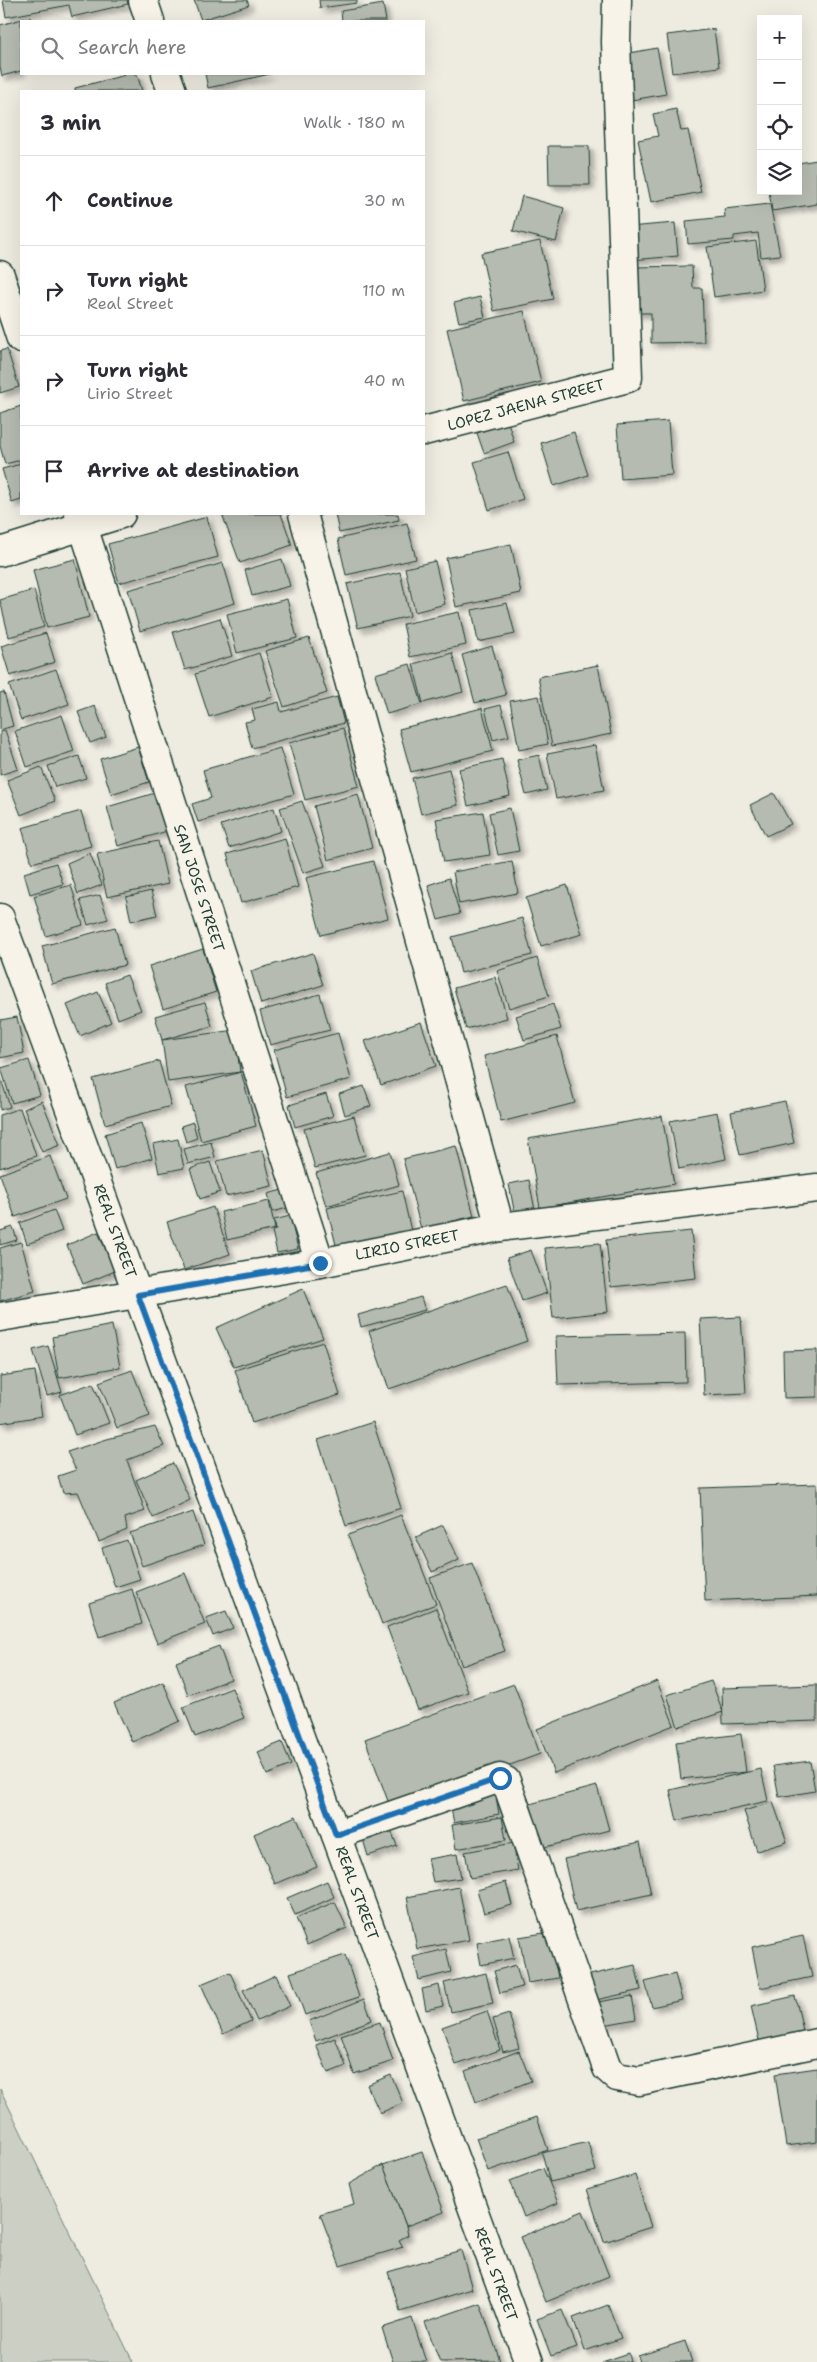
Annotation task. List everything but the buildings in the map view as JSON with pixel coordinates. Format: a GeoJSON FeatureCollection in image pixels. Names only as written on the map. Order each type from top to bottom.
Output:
{"type":"FeatureCollection","features":[{"type":"Feature","properties":{"kind":"street"},"geometry":{"type":"LineString","coordinates":[[143,0],[150,20]]}},
{"type":"Feature","properties":{"kind":"street","name":"LOPEZ JAENA STREET"},"geometry":{"type":"LineString","coordinates":[[425,431],[628,378],[616,42],[617,0]]}},
{"type":"Feature","properties":{"kind":"street"},"geometry":{"type":"LineString","coordinates":[[166,75],[172,90]]}},
{"type":"Feature","properties":{"kind":"street"},"geometry":{"type":"LineString","coordinates":[[0,275],[20,336]]}},
{"type":"Feature","properties":{"kind":"street"},"geometry":{"type":"LineString","coordinates":[[0,552],[81,519],[113,515]]}},
{"type":"Feature","properties":{"kind":"street"},"geometry":{"type":"LineString","coordinates":[[303,515],[500,1227]]}},
{"type":"Feature","properties":{"kind":"street","name":"SAN JOSE STREET"},"geometry":{"type":"LineString","coordinates":[[81,519],[320,1263]]}},
{"type":"Feature","properties":{"kind":"street","name":"REAL STREET"},"geometry":{"type":"LineString","coordinates":[[0,918],[529,2362]]}},
{"type":"Feature","properties":{"kind":"street","name":"LIRIO STREET"},"geometry":{"type":"LineString","coordinates":[[0,1317],[320,1263],[500,1227],[817,1188]]}},
{"type":"Feature","properties":{"kind":"street"},"geometry":{"type":"LineString","coordinates":[[336,1835],[500,1778],[506,1781],[607,2068],[617,2077],[639,2081],[817,2042]]}},
{"type":"Feature","properties":{"kind":"shaded area"},"geometry":{"type":"Polygon","coordinates":[[[0,2089],[133,2362],[0,2362],[0,2089]]]}},
{"type":"Feature","properties":{"kind":"route"},"geometry":{"type":"LineString","coordinates":[[320,1263],[138,1295],[336,1835],[500,1778]]}}]}
